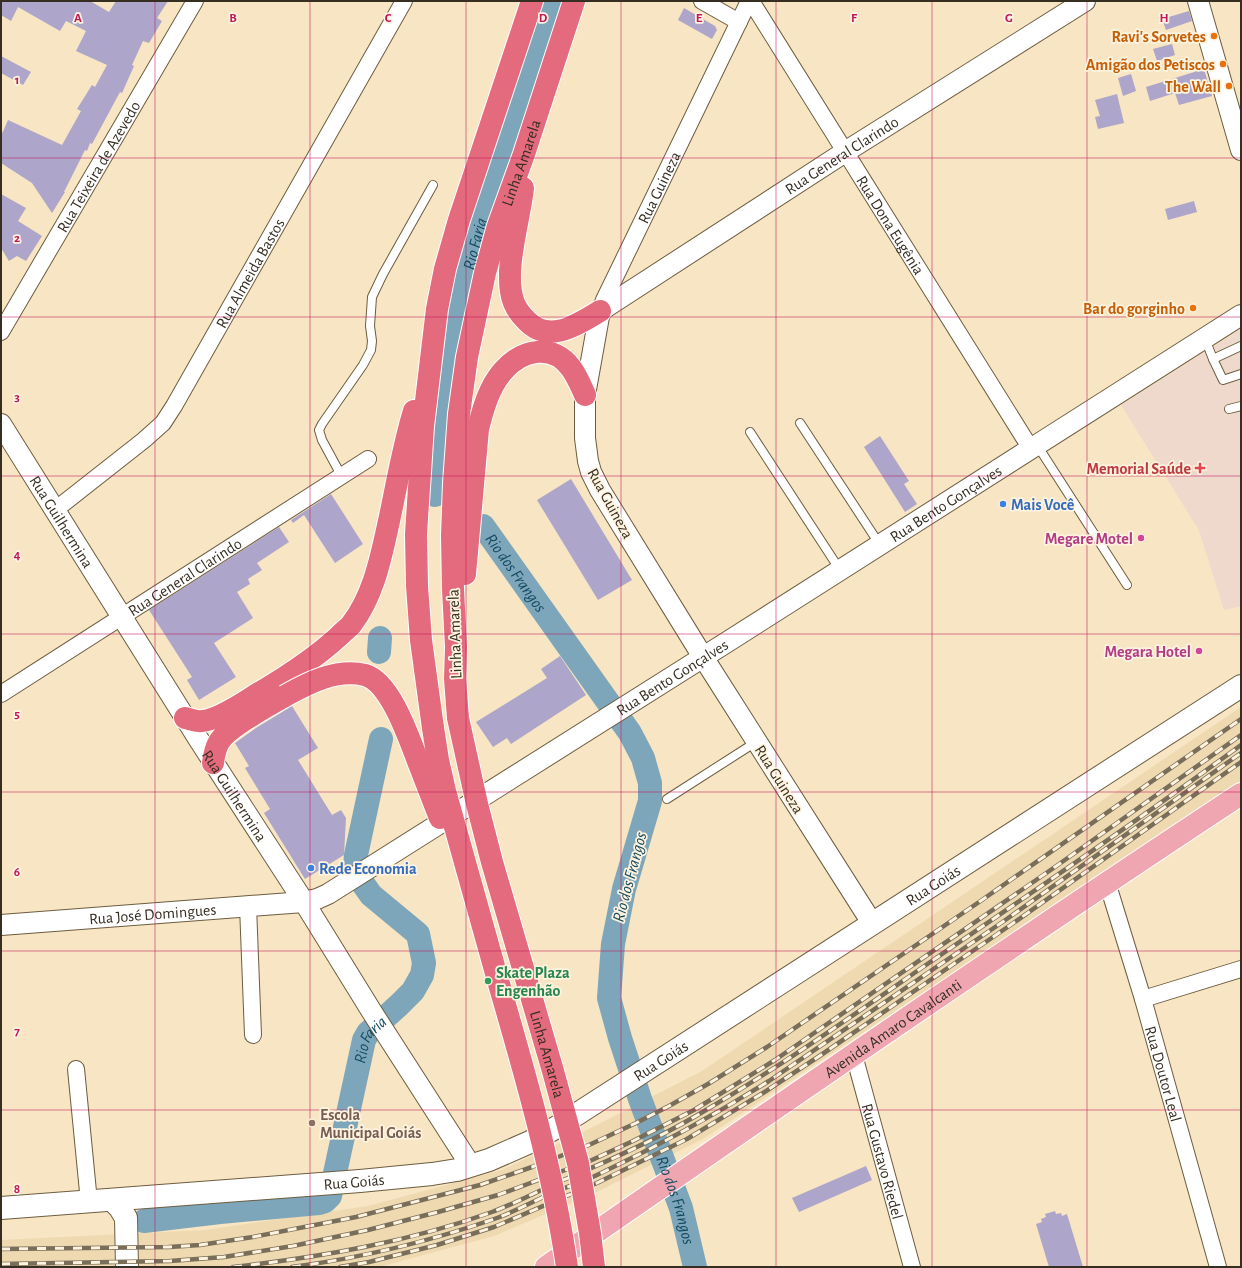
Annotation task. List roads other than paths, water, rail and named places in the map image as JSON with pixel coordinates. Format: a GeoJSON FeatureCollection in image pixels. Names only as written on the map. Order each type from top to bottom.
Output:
{"type":"FeatureCollection","features":[{"type":"Feature","properties":{"kind":"highway","name":"Linha Amarela"},"geometry":{"type":"LineString","coordinates":[[532,1],[515,55],[478,158],[458,220],[445,269],[438,309],[423,426],[416,534],[416,571],[421,640],[438,760],[445,791],[532,1096],[546,1155],[567,1267]]}},
{"type":"Feature","properties":{"kind":"highway","name":"Linha Amarela"},"geometry":{"type":"LineString","coordinates":[[574,1],[524,154],[498,226],[485,273],[467,357],[459,414],[452,536],[456,647],[455,679],[458,718],[492,862],[551,1063],[578,1163],[590,1233],[594,1267]]}},
{"type":"Feature","properties":{"kind":"highway"},"geometry":{"type":"LineString","coordinates":[[524,154],[522,194],[512,256],[511,288],[514,302],[520,314],[528,323],[538,330],[547,332],[559,332],[572,328],[600,311]]}},
{"type":"Feature","properties":{"kind":"highway"},"geometry":{"type":"LineString","coordinates":[[456,647],[466,574],[478,429],[484,407],[493,387],[503,371],[524,354],[536,351],[549,352],[562,358],[571,367],[585,395]]}},
{"type":"Feature","properties":{"kind":"highway"},"geometry":{"type":"LineString","coordinates":[[185,718],[203,721],[219,716],[274,684],[327,648],[350,626],[364,604],[374,580],[384,545],[413,415],[430,369]]}},
{"type":"Feature","properties":{"kind":"highway"},"geometry":{"type":"LineString","coordinates":[[213,763],[215,750],[219,741],[227,732],[284,696],[317,680],[336,675],[352,673],[366,675],[377,681],[392,702],[403,724],[448,836],[466,866]]}},
{"type":"Feature","properties":{"kind":"main road","name":"Rua Goiás"},"geometry":{"type":"LineString","coordinates":[[1,1208],[360,1181],[432,1174],[457,1170],[507,1153],[557,1127],[1241,686]]}},
{"type":"Feature","properties":{"kind":"main road","name":"Avenida Amaro Cavalcanti"},"geometry":{"type":"LineString","coordinates":[[546,1267],[1107,882],[1241,794]]}},
{"type":"Feature","properties":{"kind":"main road"},"geometry":{"type":"LineString","coordinates":[[591,1267],[593,1258],[604,1242],[670,1181]]}},
{"type":"Feature","properties":{"kind":"main road"},"geometry":{"type":"LineString","coordinates":[[127,1267],[126,1218],[131,1207],[140,1198]]}},
{"type":"Feature","properties":{"kind":"main road"},"geometry":{"type":"LineString","coordinates":[[112,1200],[120,1208],[126,1218]]}},
{"type":"Feature","properties":{"kind":"street","name":"Rua Teixeira de Azevedo"},"geometry":{"type":"LineString","coordinates":[[1,332],[195,1]]}},
{"type":"Feature","properties":{"kind":"street","name":"Rua Almeida Bastos"},"geometry":{"type":"LineString","coordinates":[[55,510],[144,440],[163,423],[260,257],[404,1]]}},
{"type":"Feature","properties":{"kind":"street"},"geometry":{"type":"LineString","coordinates":[[702,1],[739,22]]}},
{"type":"Feature","properties":{"kind":"street","name":"Rua Guineza"},"geometry":{"type":"LineString","coordinates":[[750,1],[600,311],[585,395],[585,438],[588,461],[591,472],[600,490],[756,742],[872,923]]}},
{"type":"Feature","properties":{"kind":"street","name":"Rua Dona Eugênia"},"geometry":{"type":"LineString","coordinates":[[750,1],[1034,447]]}},
{"type":"Feature","properties":{"kind":"street","name":"Rua General Clarindo"},"geometry":{"type":"LineString","coordinates":[[600,311],[845,152],[1085,1]]}},
{"type":"Feature","properties":{"kind":"street"},"geometry":{"type":"LineString","coordinates":[[1198,1],[1241,150]]}},
{"type":"Feature","properties":{"kind":"street","name":"Rua Bento Gonçalves"},"geometry":{"type":"LineString","coordinates":[[304,902],[317,899],[344,884],[1241,315]]}},
{"type":"Feature","properties":{"kind":"street","name":"Rua Guilhermina"},"geometry":{"type":"LineString","coordinates":[[1,424],[213,763],[304,902],[372,1012],[471,1166]]}},
{"type":"Feature","properties":{"kind":"street","name":"Rua General Clarindo"},"geometry":{"type":"LineString","coordinates":[[1,694],[368,459]]}},
{"type":"Feature","properties":{"kind":"street","name":"Rua Doutor Leal"},"geometry":{"type":"LineString","coordinates":[[1107,882],[1143,999],[1218,1267]]}},
{"type":"Feature","properties":{"kind":"street","name":"Rua José Domingues"},"geometry":{"type":"LineString","coordinates":[[1,925],[304,902]]}},
{"type":"Feature","properties":{"kind":"street"},"geometry":{"type":"LineString","coordinates":[[248,906],[253,1035]]}},
{"type":"Feature","properties":{"kind":"street"},"geometry":{"type":"LineString","coordinates":[[1143,999],[1241,968]]}},
{"type":"Feature","properties":{"kind":"street","name":"Rua Gustavo Riedel"},"geometry":{"type":"LineString","coordinates":[[854,1055],[912,1267]]}},
{"type":"Feature","properties":{"kind":"street"},"geometry":{"type":"LineString","coordinates":[[76,1069],[89,1202]]}},
{"type":"Feature","properties":{"kind":"lane"},"geometry":{"type":"LineString","coordinates":[[341,475],[322,440],[320,430],[322,424],[363,365],[371,350],[372,341],[370,326],[372,297],[383,274],[433,185]]}},
{"type":"Feature","properties":{"kind":"lane"},"geometry":{"type":"LineString","coordinates":[[1204,338],[1223,380],[1241,374]]}},
{"type":"Feature","properties":{"kind":"lane"},"geometry":{"type":"LineString","coordinates":[[1213,359],[1241,346]]}},
{"type":"Feature","properties":{"kind":"lane"},"geometry":{"type":"LineString","coordinates":[[1229,410],[1241,406]]}},
{"type":"Feature","properties":{"kind":"lane"},"geometry":{"type":"LineString","coordinates":[[800,423],[880,545]]}},
{"type":"Feature","properties":{"kind":"lane"},"geometry":{"type":"LineString","coordinates":[[750,432],[840,570]]}},
{"type":"Feature","properties":{"kind":"lane"},"geometry":{"type":"LineString","coordinates":[[1034,447],[1127,585]]}},
{"type":"Feature","properties":{"kind":"lane"},"geometry":{"type":"LineString","coordinates":[[667,799],[756,742]]}},
{"type":"Feature","properties":{"kind":"waterway","name":"Rio Faria"},"geometry":{"type":"LineString","coordinates":[[435,495],[446,378],[462,293],[479,225],[551,1]]}},
{"type":"Feature","properties":{"kind":"waterway","name":"Rio dos Frangos"},"geometry":{"type":"LineString","coordinates":[[483,526],[630,733],[643,758],[650,783],[650,801],[624,889],[613,944],[609,998],[620,1038],[640,1099],[681,1208],[695,1267]]}},
{"type":"Feature","properties":{"kind":"waterway","name":"Rio Faria"},"geometry":{"type":"LineString","coordinates":[[379,652],[380,638]]}},
{"type":"Feature","properties":{"kind":"waterway","name":"Rio Faria"},"geometry":{"type":"LineString","coordinates":[[144,1221],[319,1203],[325,1201],[330,1196],[364,1040],[368,1033],[413,991],[422,975],[424,963],[418,934],[371,895],[359,878],[355,867],[356,855],[381,739]]}},
{"type":"Feature","properties":{"kind":"railway"},"geometry":{"type":"LineString","coordinates":[[1,1249],[169,1247],[200,1245],[253,1237],[356,1217],[480,1185],[589,1145],[669,1106],[708,1084],[767,1047],[982,900],[1241,719]]}},
{"type":"Feature","properties":{"kind":"railway"},"geometry":{"type":"LineString","coordinates":[[1,1264],[170,1261],[224,1257],[293,1246],[368,1230],[498,1195],[592,1160],[694,1110],[775,1060],[1055,867],[1241,735]]}},
{"type":"Feature","properties":{"kind":"railway"},"geometry":{"type":"LineString","coordinates":[[233,1267],[364,1247],[461,1223],[510,1205],[617,1157],[653,1139],[689,1120],[762,1076],[816,1040],[1083,857],[1241,745]]}},
{"type":"Feature","properties":{"kind":"railway"},"geometry":{"type":"LineString","coordinates":[[292,1267],[344,1259],[396,1248],[497,1218],[552,1193],[597,1175],[684,1131],[769,1081],[1004,921],[1241,753]]}},
{"type":"Feature","properties":{"kind":"railway"},"geometry":{"type":"LineString","coordinates":[[340,1267],[369,1262],[437,1245],[494,1227],[597,1183],[687,1139],[763,1093],[821,1055],[1012,924],[1241,762]]}},
{"type":"Feature","properties":{"kind":"place","name":"Ravi's Sorvetes"},"geometry":{"type":"Point","coordinates":[1214,36]}},
{"type":"Feature","properties":{"kind":"place","name":"Amigão dos Petiscos"},"geometry":{"type":"Point","coordinates":[1223,64]}},
{"type":"Feature","properties":{"kind":"place","name":"The Wall"},"geometry":{"type":"Point","coordinates":[1229,86]}},
{"type":"Feature","properties":{"kind":"place","name":"Bar do gorginho"},"geometry":{"type":"Point","coordinates":[1193,308]}},
{"type":"Feature","properties":{"kind":"place","name":"Memorial Saúde"},"geometry":{"type":"Point","coordinates":[1200,468]}},
{"type":"Feature","properties":{"kind":"place","name":"Mais Você"},"geometry":{"type":"Point","coordinates":[1003,504]}},
{"type":"Feature","properties":{"kind":"place","name":"Megare Motel"},"geometry":{"type":"Point","coordinates":[1141,538]}},
{"type":"Feature","properties":{"kind":"place","name":"Megara Hotel"},"geometry":{"type":"Point","coordinates":[1199,651]}},
{"type":"Feature","properties":{"kind":"place","name":"Rede Economia"},"geometry":{"type":"Point","coordinates":[311,868]}},
{"type":"Feature","properties":{"kind":"place","name":"Skate Plaza Engenhão"},"geometry":{"type":"Point","coordinates":[488,981]}},
{"type":"Feature","properties":{"kind":"place","name":"Escola Municipal Goiás"},"geometry":{"type":"Point","coordinates":[312,1123]}}]}
